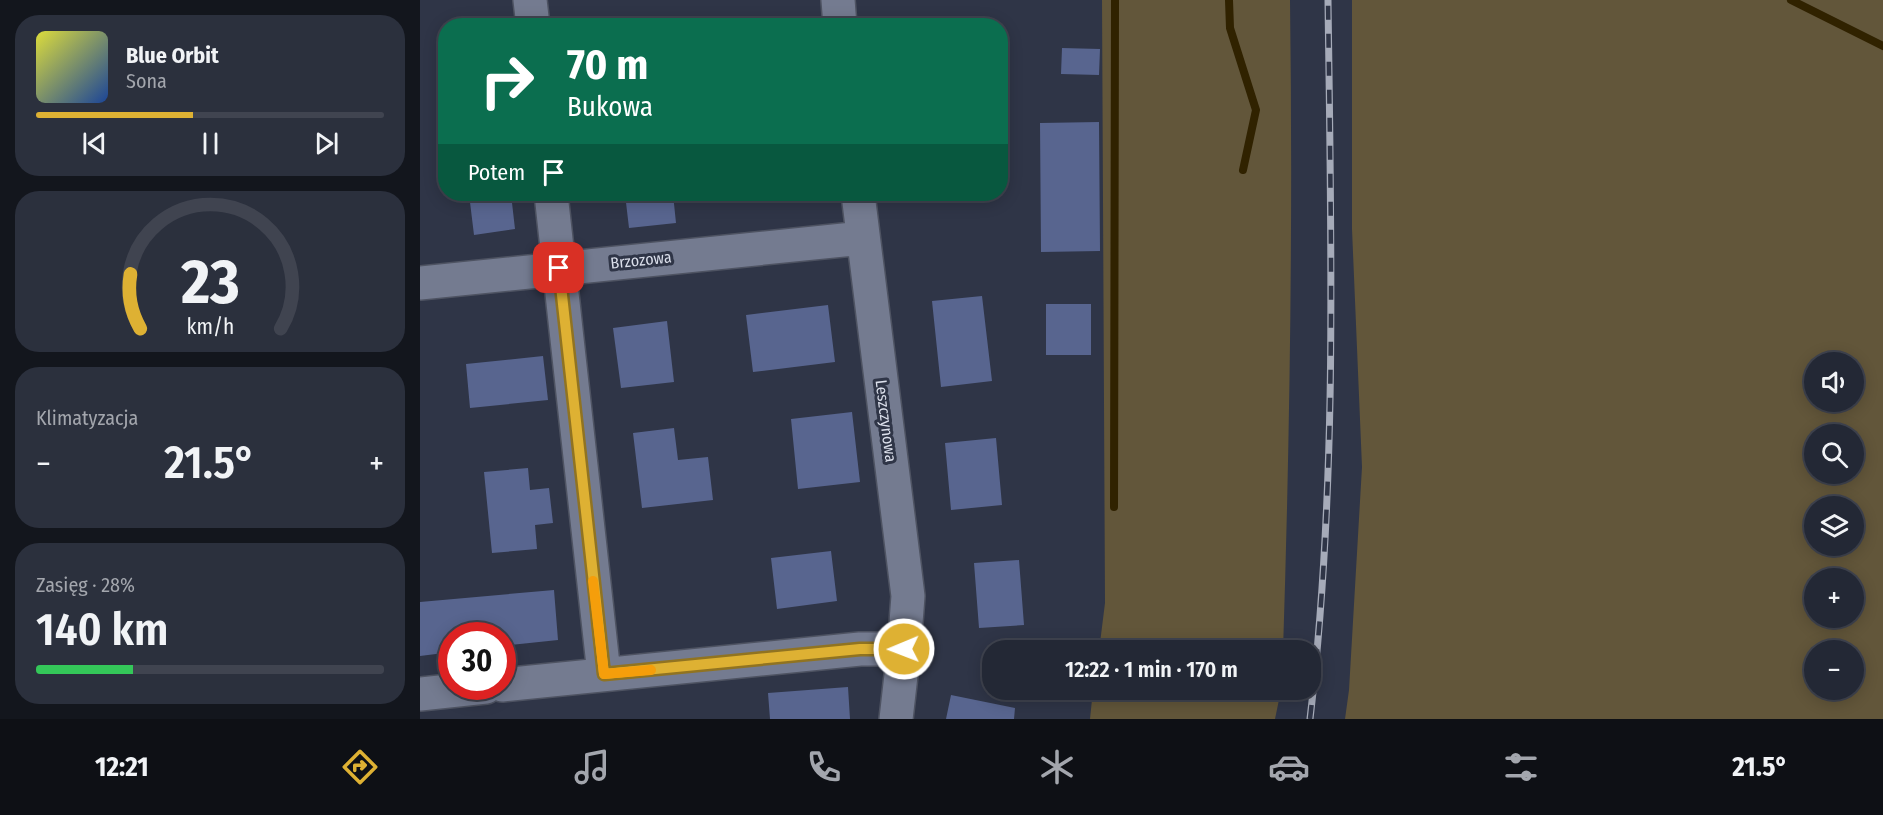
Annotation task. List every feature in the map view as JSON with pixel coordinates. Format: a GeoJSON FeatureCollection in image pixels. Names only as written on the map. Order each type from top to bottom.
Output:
{"type":"FeatureCollection","features":[{"type":"Feature","properties":{"kind":"street"},"geometry":{"type":"LineString","coordinates":[[530,0],[532,18]]}},
{"type":"Feature","properties":{"kind":"street"},"geometry":{"type":"LineString","coordinates":[[838,0],[839,18]]}},
{"type":"Feature","properties":{"kind":"street"},"geometry":{"type":"LineString","coordinates":[[552,201],[604,674]]}},
{"type":"Feature","properties":{"kind":"street","name":"Leszczynowa"},"geometry":{"type":"LineString","coordinates":[[859,201],[908,596],[897,719]]}},
{"type":"Feature","properties":{"kind":"street","name":"Brzozowa"},"geometry":{"type":"LineString","coordinates":[[420,283],[863,238]]}},
{"type":"Feature","properties":{"kind":"street"},"geometry":{"type":"LineString","coordinates":[[516,683],[860,649],[904,649]]}},
{"type":"Feature","properties":{"kind":"street"},"geometry":{"type":"LineString","coordinates":[[420,694],[438,692]]}},
{"type":"Feature","properties":{"kind":"shaded area"},"geometry":{"type":"Polygon","coordinates":[[[1102,0],[1290,0],[1290,326],[1283,640],[1100,640],[1105,603],[1102,0]]]}},
{"type":"Feature","properties":{"kind":"shaded area"},"geometry":{"type":"Polygon","coordinates":[[[1352,0],[1883,0],[1883,719],[1345,719],[1349,690],[1362,467],[1352,229],[1352,0]]]}},
{"type":"Feature","properties":{"kind":"shaded area"},"geometry":{"type":"Polygon","coordinates":[[[1092,700],[1279,700],[1275,719],[1090,719],[1092,700]]]}},
{"type":"Feature","properties":{"kind":"building"},"geometry":{"type":"Polygon","coordinates":[[[1062,48],[1100,49],[1099,75],[1061,74],[1062,48]]]}},
{"type":"Feature","properties":{"kind":"building"},"geometry":{"type":"Polygon","coordinates":[[[1099,122],[1100,251],[1041,252],[1040,123],[1099,122]]]}},
{"type":"Feature","properties":{"kind":"building"},"geometry":{"type":"Polygon","coordinates":[[[470,201],[512,201],[515,229],[474,235],[470,201]]]}},
{"type":"Feature","properties":{"kind":"building"},"geometry":{"type":"Polygon","coordinates":[[[626,201],[674,201],[676,223],[629,228],[626,201]]]}},
{"type":"Feature","properties":{"kind":"building"},"geometry":{"type":"Polygon","coordinates":[[[982,296],[992,381],[941,387],[932,301],[982,296]]]}},
{"type":"Feature","properties":{"kind":"building"},"geometry":{"type":"Polygon","coordinates":[[[1046,304],[1091,304],[1091,355],[1046,355],[1046,304]]]}},
{"type":"Feature","properties":{"kind":"building"},"geometry":{"type":"Polygon","coordinates":[[[828,305],[835,362],[753,372],[746,315],[828,305]]]}},
{"type":"Feature","properties":{"kind":"building"},"geometry":{"type":"Polygon","coordinates":[[[667,321],[674,382],[621,388],[613,328],[667,321]]]}},
{"type":"Feature","properties":{"kind":"building"},"geometry":{"type":"Polygon","coordinates":[[[543,356],[548,400],[470,408],[466,364],[543,356]]]}},
{"type":"Feature","properties":{"kind":"building"},"geometry":{"type":"Polygon","coordinates":[[[852,412],[860,482],[798,489],[791,419],[852,412]]]}},
{"type":"Feature","properties":{"kind":"building"},"geometry":{"type":"Polygon","coordinates":[[[674,428],[678,460],[708,457],[713,500],[642,508],[633,433],[674,428]]]}},
{"type":"Feature","properties":{"kind":"building"},"geometry":{"type":"Polygon","coordinates":[[[996,438],[1002,505],[951,510],[945,443],[996,438]]]}},
{"type":"Feature","properties":{"kind":"building"},"geometry":{"type":"Polygon","coordinates":[[[528,468],[530,490],[549,488],[553,523],[535,525],[537,549],[492,553],[484,472],[528,468]]]}},
{"type":"Feature","properties":{"kind":"building"},"geometry":{"type":"Polygon","coordinates":[[[831,551],[837,601],[777,609],[771,558],[831,551]]]}},
{"type":"Feature","properties":{"kind":"building"},"geometry":{"type":"Polygon","coordinates":[[[1019,560],[1024,625],[979,628],[974,563],[1019,560]]]}},
{"type":"Feature","properties":{"kind":"building"},"geometry":{"type":"Polygon","coordinates":[[[554,590],[558,640],[516,644],[516,622],[438,622],[438,654],[420,656],[420,602],[554,590]]]}},
{"type":"Feature","properties":{"kind":"building"},"geometry":{"type":"Polygon","coordinates":[[[848,687],[850,719],[770,719],[768,693],[848,687]]]}},
{"type":"Feature","properties":{"kind":"building"},"geometry":{"type":"Polygon","coordinates":[[[951,695],[1015,708],[1014,719],[946,719],[951,695]]]}},
{"type":"Feature","properties":{"kind":"waterway"},"geometry":{"type":"LineString","coordinates":[[1114,507],[1115,0]]}},
{"type":"Feature","properties":{"kind":"waterway"},"geometry":{"type":"LineString","coordinates":[[1229,0],[1230,28],[1256,110],[1243,170]]}},
{"type":"Feature","properties":{"kind":"waterway"},"geometry":{"type":"LineString","coordinates":[[1791,0],[1883,46]]}},
{"type":"Feature","properties":{"kind":"railway"},"geometry":{"type":"LineString","coordinates":[[1310,719],[1319,629],[1329,450],[1331,270],[1328,0]]}},
{"type":"Feature","properties":{"kind":"slow traffic"},"geometry":{"type":"LineString","coordinates":[[593,581],[604,674],[651,670]]}},
{"type":"Feature","properties":{"kind":"route"},"geometry":{"type":"LineString","coordinates":[[559,268],[604,674],[860,649],[904,649]]}}]}
